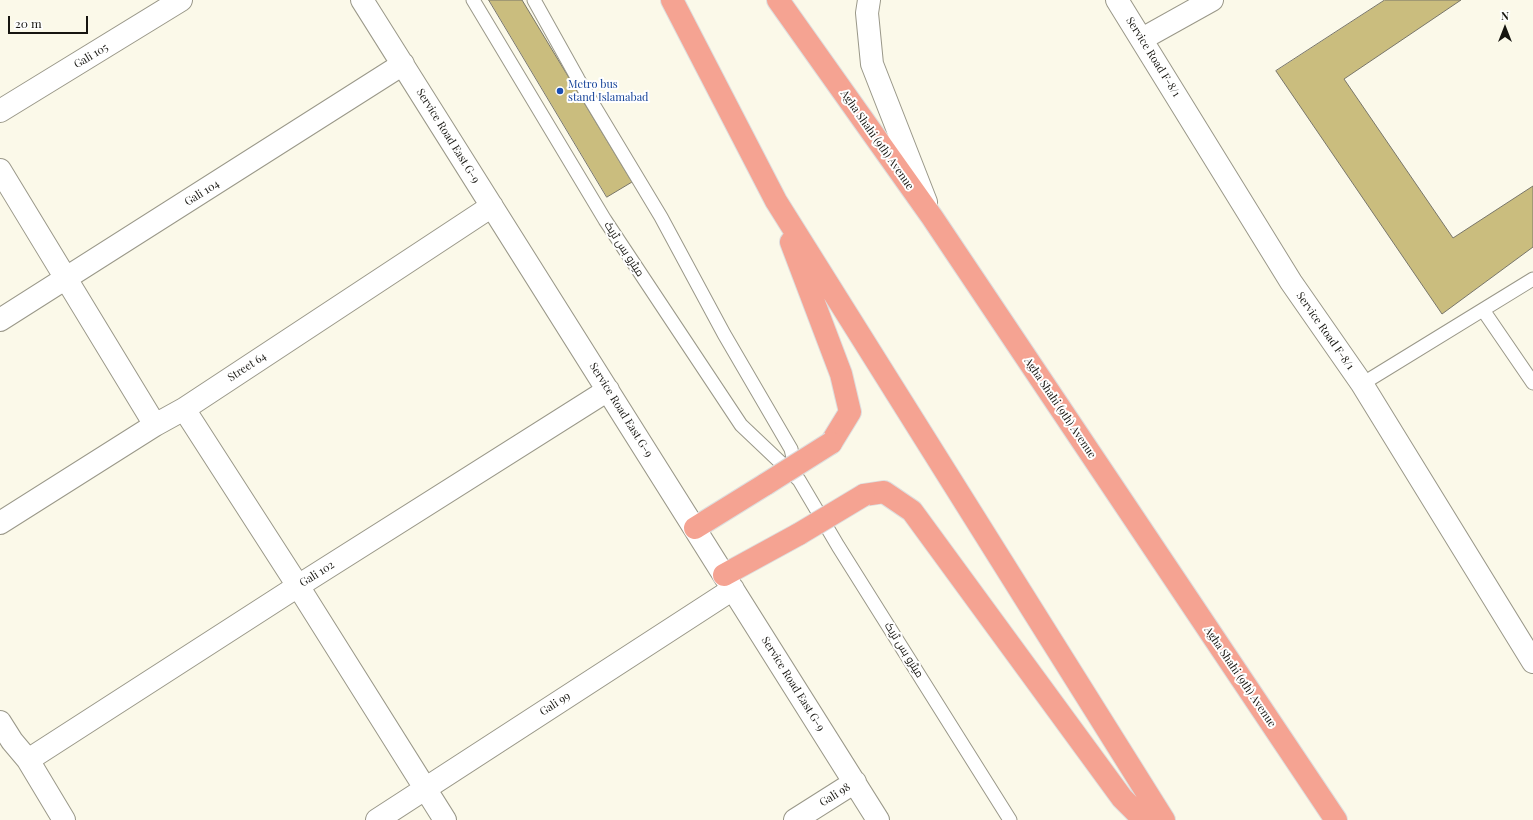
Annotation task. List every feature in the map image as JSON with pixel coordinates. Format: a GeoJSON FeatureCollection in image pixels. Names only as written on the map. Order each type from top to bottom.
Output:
{"type":"FeatureCollection","features":[{"type":"Feature","properties":{"kind":"main road"},"geometry":{"type":"LineString","coordinates":[[672,0],[776,201],[1164,820]]}},
{"type":"Feature","properties":{"kind":"main road","name":"Agha Shahi (9th) Avenue"},"geometry":{"type":"LineString","coordinates":[[778,0],[932,217],[1336,820]]}},
{"type":"Feature","properties":{"kind":"main road"},"geometry":{"type":"LineString","coordinates":[[695,528],[831,443],[850,412],[841,374],[776,201]]}},
{"type":"Feature","properties":{"kind":"main road"},"geometry":{"type":"LineString","coordinates":[[728,582],[799,534],[864,496],[884,492],[912,511],[1122,798],[1144,820]]}},
{"type":"Feature","properties":{"kind":"street","name":"Gali 105"},"geometry":{"type":"LineString","coordinates":[[0,111],[181,0]]}},
{"type":"Feature","properties":{"kind":"street","name":"Service Road East G-9"},"geometry":{"type":"LineString","coordinates":[[362,0],[878,820]]}},
{"type":"Feature","properties":{"kind":"street"},"geometry":{"type":"LineString","coordinates":[[869,0],[866,13],[872,64],[932,217]]}},
{"type":"Feature","properties":{"kind":"street","name":"Service Road F-8/1"},"geometry":{"type":"LineString","coordinates":[[1117,0],[1291,282],[1362,384],[1533,662]]}},
{"type":"Feature","properties":{"kind":"street"},"geometry":{"type":"LineString","coordinates":[[1142,39],[1212,0]]}},
{"type":"Feature","properties":{"kind":"street","name":"Gali 104"},"geometry":{"type":"LineString","coordinates":[[0,320],[403,64]]}},
{"type":"Feature","properties":{"kind":"street"},"geometry":{"type":"LineString","coordinates":[[0,170],[155,425]]}},
{"type":"Feature","properties":{"kind":"street","name":"Street 64"},"geometry":{"type":"LineString","coordinates":[[0,523],[155,425],[184,409],[492,206]]}},
{"type":"Feature","properties":{"kind":"street","name":"Gali 102"},"geometry":{"type":"LineString","coordinates":[[28,760],[298,586],[608,390]]}},
{"type":"Feature","properties":{"kind":"street"},"geometry":{"type":"LineString","coordinates":[[184,409],[298,586],[445,820]]}},
{"type":"Feature","properties":{"kind":"street","name":"Gali 99"},"geometry":{"type":"LineString","coordinates":[[377,820],[728,582]]}},
{"type":"Feature","properties":{"kind":"street"},"geometry":{"type":"LineString","coordinates":[[0,722],[6,745],[28,760],[64,820]]}},
{"type":"Feature","properties":{"kind":"street","name":"Gali 98"},"geometry":{"type":"LineString","coordinates":[[795,820],[855,782]]}},
{"type":"Feature","properties":{"kind":"lane","name":"میٹرو بس ٹریک"},"geometry":{"type":"LineString","coordinates":[[473,0],[605,220],[741,426],[799,480]]}},
{"type":"Feature","properties":{"kind":"lane","name":"میٹرو بس ٹریک"},"geometry":{"type":"LineString","coordinates":[[534,0],[578,79],[661,217],[724,334],[791,449],[799,480],[838,546],[1010,820]]}},
{"type":"Feature","properties":{"kind":"lane"},"geometry":{"type":"LineString","coordinates":[[1362,384],[1533,279]]}},
{"type":"Feature","properties":{"kind":"lane"},"geometry":{"type":"LineString","coordinates":[[1483,310],[1533,383]]}},
{"type":"Feature","properties":{"kind":"building","name":"Metro bus stand Islamabad"},"geometry":{"type":"Polygon","coordinates":[[[489,0],[522,0],[632,182],[607,197],[489,0]]]}},
{"type":"Feature","properties":{"kind":"building"},"geometry":{"type":"Polygon","coordinates":[[[1385,0],[1461,0],[1344,79],[1453,238],[1533,186],[1533,247],[1442,314],[1276,71],[1385,0]]]}},
{"type":"Feature","properties":{"kind":"place","name":"Metro bus stand Islamabad"},"geometry":{"type":"Point","coordinates":[560,91]}}]}
